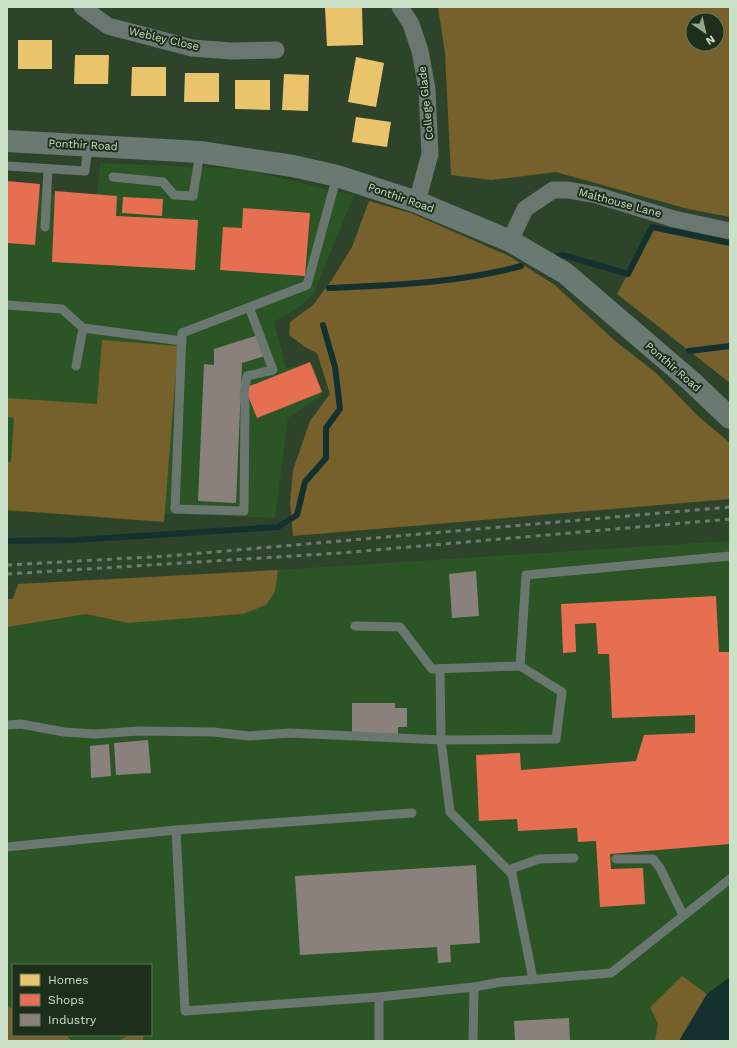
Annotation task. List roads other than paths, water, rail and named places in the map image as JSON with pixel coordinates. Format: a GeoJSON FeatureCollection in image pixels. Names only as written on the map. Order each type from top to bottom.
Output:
{"type":"FeatureCollection","features":[{"type":"Feature","properties":{"kind":"main road","name":"Ponthir Road"},"geometry":{"type":"LineString","coordinates":[[7,141],[200,152],[293,166],[337,176],[417,202],[510,241],[565,273],[691,381],[730,418]]}},
{"type":"Feature","properties":{"kind":"street","name":"Webley Close"},"geometry":{"type":"LineString","coordinates":[[82,7],[108,26],[192,48],[231,51],[276,50]]}},
{"type":"Feature","properties":{"kind":"street","name":"College Glade"},"geometry":{"type":"LineString","coordinates":[[400,7],[411,24],[420,51],[427,89],[430,154],[417,202]]}},
{"type":"Feature","properties":{"kind":"street","name":"Malthouse Lane"},"geometry":{"type":"LineString","coordinates":[[510,241],[525,209],[553,190],[568,190],[596,195],[674,219],[730,231]]}},
{"type":"Feature","properties":{"kind":"lane"},"geometry":{"type":"LineString","coordinates":[[7,166],[85,172],[88,146]]}},
{"type":"Feature","properties":{"kind":"lane"},"geometry":{"type":"LineString","coordinates":[[113,177],[163,182],[174,195],[193,196],[200,152]]}},
{"type":"Feature","properties":{"kind":"lane"},"geometry":{"type":"LineString","coordinates":[[45,227],[48,169]]}},
{"type":"Feature","properties":{"kind":"lane"},"geometry":{"type":"LineString","coordinates":[[248,308],[273,370],[248,376],[244,393],[244,512],[175,509],[182,332],[307,285],[337,176]]}},
{"type":"Feature","properties":{"kind":"lane"},"geometry":{"type":"LineString","coordinates":[[7,305],[62,309],[83,328],[182,341]]}},
{"type":"Feature","properties":{"kind":"lane"},"geometry":{"type":"LineString","coordinates":[[76,366],[83,328]]}},
{"type":"Feature","properties":{"kind":"lane"},"geometry":{"type":"LineString","coordinates":[[520,666],[526,575],[730,556]]}},
{"type":"Feature","properties":{"kind":"lane"},"geometry":{"type":"LineString","coordinates":[[7,725],[21,724],[64,732],[95,734],[139,731],[214,732],[249,736],[290,733],[441,740],[556,739],[562,692],[520,666],[432,669],[400,627],[355,626]]}},
{"type":"Feature","properties":{"kind":"lane"},"geometry":{"type":"LineString","coordinates":[[440,669],[441,740],[450,812],[512,874],[532,979]]}},
{"type":"Feature","properties":{"kind":"lane"},"geometry":{"type":"LineString","coordinates":[[7,847],[176,830],[412,813]]}},
{"type":"Feature","properties":{"kind":"lane"},"geometry":{"type":"LineString","coordinates":[[176,830],[185,1011],[379,997],[474,987],[501,982],[611,973],[730,879]]}},
{"type":"Feature","properties":{"kind":"lane"},"geometry":{"type":"LineString","coordinates":[[508,870],[540,859],[574,858]]}},
{"type":"Feature","properties":{"kind":"lane"},"geometry":{"type":"LineString","coordinates":[[616,859],[653,859],[660,868],[683,915]]}},
{"type":"Feature","properties":{"kind":"lane"},"geometry":{"type":"LineString","coordinates":[[473,1041],[474,987]]}},
{"type":"Feature","properties":{"kind":"lane"},"geometry":{"type":"LineString","coordinates":[[379,997],[379,1041]]}},
{"type":"Feature","properties":{"kind":"water"},"geometry":{"type":"Polygon","coordinates":[[[730,977],[730,1041],[679,1041],[707,994],[730,977]]]}},
{"type":"Feature","properties":{"kind":"waterway"},"geometry":{"type":"LineString","coordinates":[[556,257],[563,255],[628,274],[652,227],[730,243]]}},
{"type":"Feature","properties":{"kind":"waterway"},"geometry":{"type":"LineString","coordinates":[[329,288],[450,280],[497,272],[521,266]]}},
{"type":"Feature","properties":{"kind":"waterway"},"geometry":{"type":"LineString","coordinates":[[7,541],[76,540],[278,527],[297,515],[305,482],[326,458],[326,428],[340,409],[335,367],[323,325]]}},
{"type":"Feature","properties":{"kind":"waterway"},"geometry":{"type":"LineString","coordinates":[[689,351],[730,346]]}},
{"type":"Feature","properties":{"kind":"railway"},"geometry":{"type":"LineString","coordinates":[[7,565],[168,556],[730,507]]}},
{"type":"Feature","properties":{"kind":"railway"},"geometry":{"type":"LineString","coordinates":[[7,574],[340,553],[730,519]]}}]}
